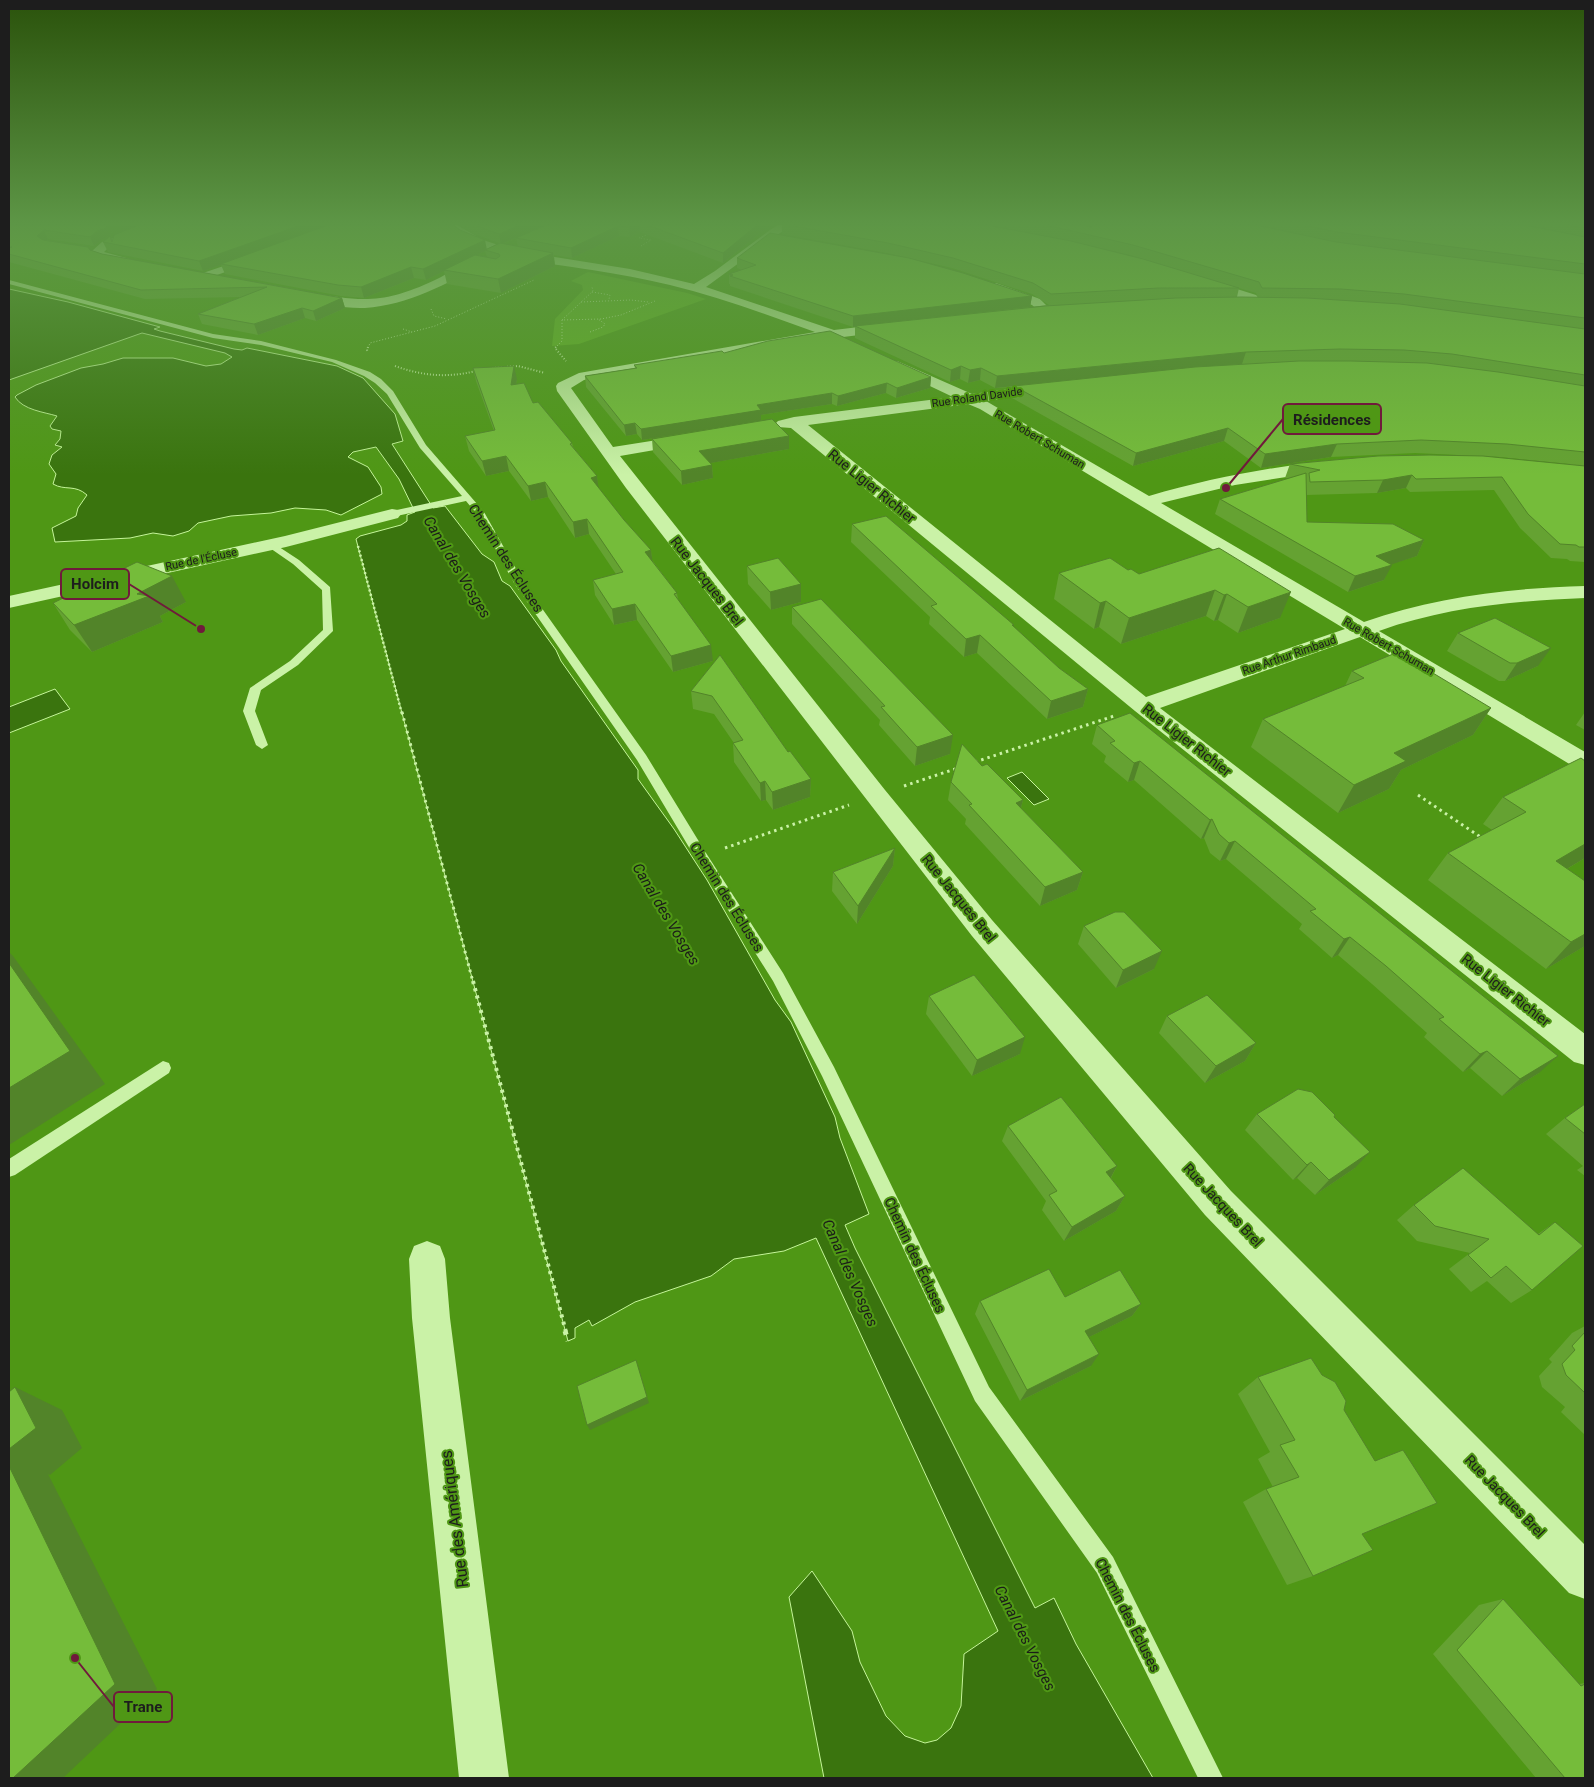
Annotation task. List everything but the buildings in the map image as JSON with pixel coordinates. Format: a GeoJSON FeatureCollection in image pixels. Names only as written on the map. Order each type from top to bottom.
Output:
{"type":"FeatureCollection","features":[{"type":"Feature","properties":{"kind":"street"},"geometry":{"type":"LineString","coordinates":[[754,308],[845,340]]}},
{"type":"Feature","properties":{"kind":"street"},"geometry":{"type":"LineString","coordinates":[[1030,312],[1051,310],[1048,308]]}},
{"type":"Feature","properties":{"kind":"street"},"geometry":{"type":"LineString","coordinates":[[579,377],[734,349],[845,340],[902,326]]}},
{"type":"Feature","properties":{"kind":"street","name":"Rue Robert Schuman"},"geometry":{"type":"LineString","coordinates":[[882,357],[985,406],[1585,762]]}},
{"type":"Feature","properties":{"kind":"street","name":"Rue Jacques Brel"},"geometry":{"type":"LineString","coordinates":[[579,377],[563,386],[564,391],[609,454],[876,796],[982,928],[1218,1204],[1585,1578]]}},
{"type":"Feature","properties":{"kind":"street","name":"Rue Roland Davide"},"geometry":{"type":"LineString","coordinates":[[764,427],[1069,385]]}},
{"type":"Feature","properties":{"kind":"street","name":"Rue Ligier Richier"},"geometry":{"type":"LineString","coordinates":[[794,422],[1143,706],[1585,1052]]}},
{"type":"Feature","properties":{"kind":"street"},"geometry":{"type":"LineString","coordinates":[[609,454],[706,437]]}},
{"type":"Feature","properties":{"kind":"street"},"geometry":{"type":"LineString","coordinates":[[1146,502],[1203,486],[1278,472],[1345,464]]}},
{"type":"Feature","properties":{"kind":"street","name":"Rue de l'Écluse"},"geometry":{"type":"LineString","coordinates":[[9,602],[270,544],[392,514]]}},
{"type":"Feature","properties":{"kind":"street","name":"Rue Arthur Rimbaud"},"geometry":{"type":"LineString","coordinates":[[1143,706],[1361,630],[1438,606],[1516,594],[1585,592]]}},
{"type":"Feature","properties":{"kind":"street","name":"Rue des Amériques"},"geometry":{"type":"LineString","coordinates":[[427,1259],[434,1346],[484,1778]]}},
{"type":"Feature","properties":{"kind":"lane","name":"Chemin des Écluses"},"geometry":{"type":"LineString","coordinates":[[109,308],[206,334],[261,342],[315,356],[354,368],[378,381],[390,393],[423,446],[480,512],[519,583],[642,758],[778,978],[828,1072],[982,1394],[1105,1565],[1211,1778]]}},
{"type":"Feature","properties":{"kind":"lane"},"geometry":{"type":"LineString","coordinates":[[392,514],[466,498]]}},
{"type":"Feature","properties":{"kind":"lane"},"geometry":{"type":"LineString","coordinates":[[262,745],[248,711],[256,688],[294,663],[328,631],[327,589],[296,562],[270,544]]}},
{"type":"Feature","properties":{"kind":"lane"},"geometry":{"type":"LineString","coordinates":[[9,1169],[164,1068]]}},
{"type":"Feature","properties":{"kind":"path"},"geometry":{"type":"LineString","coordinates":[[374,354],[367,350],[370,343],[435,326],[473,308]]}},
{"type":"Feature","properties":{"kind":"path"},"geometry":{"type":"LineString","coordinates":[[579,377],[555,348],[562,341],[562,320],[598,319],[621,315],[635,308]]}},
{"type":"Feature","properties":{"kind":"path"},"geometry":{"type":"LineString","coordinates":[[590,332],[603,327],[605,324],[598,319]]}},
{"type":"Feature","properties":{"kind":"path"},"geometry":{"type":"LineString","coordinates":[[403,329],[413,332]]}},
{"type":"Feature","properties":{"kind":"path"},"geometry":{"type":"LineString","coordinates":[[387,363],[415,374],[434,377],[456,376],[481,370]]}},
{"type":"Feature","properties":{"kind":"path"},"geometry":{"type":"LineString","coordinates":[[489,368],[518,366],[552,375],[579,377]]}},
{"type":"Feature","properties":{"kind":"path"},"geometry":{"type":"LineString","coordinates":[[356,539],[568,1341]]}},
{"type":"Feature","properties":{"kind":"path"},"geometry":{"type":"LineString","coordinates":[[968,765],[1143,706]]}},
{"type":"Feature","properties":{"kind":"path"},"geometry":{"type":"LineString","coordinates":[[701,856],[959,768]]}},
{"type":"Feature","properties":{"kind":"path"},"geometry":{"type":"LineString","coordinates":[[1418,795],[1489,842]]}},
{"type":"Feature","properties":{"kind":"shaded area"},"geometry":{"type":"Polygon","coordinates":[[[565,308],[679,308],[579,344],[552,346],[555,319],[565,308]]]}},
{"type":"Feature","properties":{"kind":"water","name":"Canal des Vosges"},"geometry":{"type":"Polygon","coordinates":[[[9,308],[92,308],[160,327],[154,329],[160,331],[234,349],[242,350],[247,348],[337,366],[363,378],[395,414],[403,441],[392,444],[433,508],[445,506],[482,554],[494,562],[502,581],[510,586],[556,650],[561,661],[638,770],[638,779],[674,829],[707,880],[775,1000],[791,1022],[835,1117],[840,1138],[869,1214],[845,1225],[855,1248],[1035,1608],[1054,1598],[1076,1644],[1153,1778],[824,1778],[789,1597],[812,1571],[852,1631],[860,1662],[886,1716],[905,1736],[925,1743],[937,1740],[951,1728],[961,1706],[964,1654],[998,1631],[816,1238],[784,1251],[734,1259],[711,1276],[635,1302],[592,1326],[589,1320],[575,1328],[575,1338],[568,1341],[356,539],[360,536],[401,525],[407,521],[407,515],[415,512],[399,479],[376,447],[353,452],[348,457],[368,467],[381,487],[382,494],[341,515],[326,510],[295,508],[271,513],[231,516],[198,523],[189,531],[173,536],[153,533],[130,538],[55,542],[52,528],[76,516],[78,508],[87,495],[78,490],[53,484],[56,474],[49,464],[52,455],[62,447],[55,445],[60,439],[61,431],[52,429],[50,426],[57,416],[28,408],[15,397],[36,385],[81,368],[123,358],[173,358],[206,366],[221,364],[232,357],[225,353],[142,333],[9,380],[9,308]]]}},
{"type":"Feature","properties":{"kind":"water"},"geometry":{"type":"Polygon","coordinates":[[[55,689],[70,709],[9,733],[9,707],[55,689]]]}},
{"type":"Feature","properties":{"kind":"water"},"geometry":{"type":"Polygon","coordinates":[[[1022,772],[1049,799],[1034,805],[1007,778],[1022,772]]]}},
{"type":"Feature","properties":{"kind":"place","name":"Résidences"},"geometry":{"type":"Point","coordinates":[1226,488]}},
{"type":"Feature","properties":{"kind":"place","name":"Holcim"},"geometry":{"type":"Point","coordinates":[201,629]}},
{"type":"Feature","properties":{"kind":"place","name":"Trane"},"geometry":{"type":"Point","coordinates":[75,1658]}}]}
